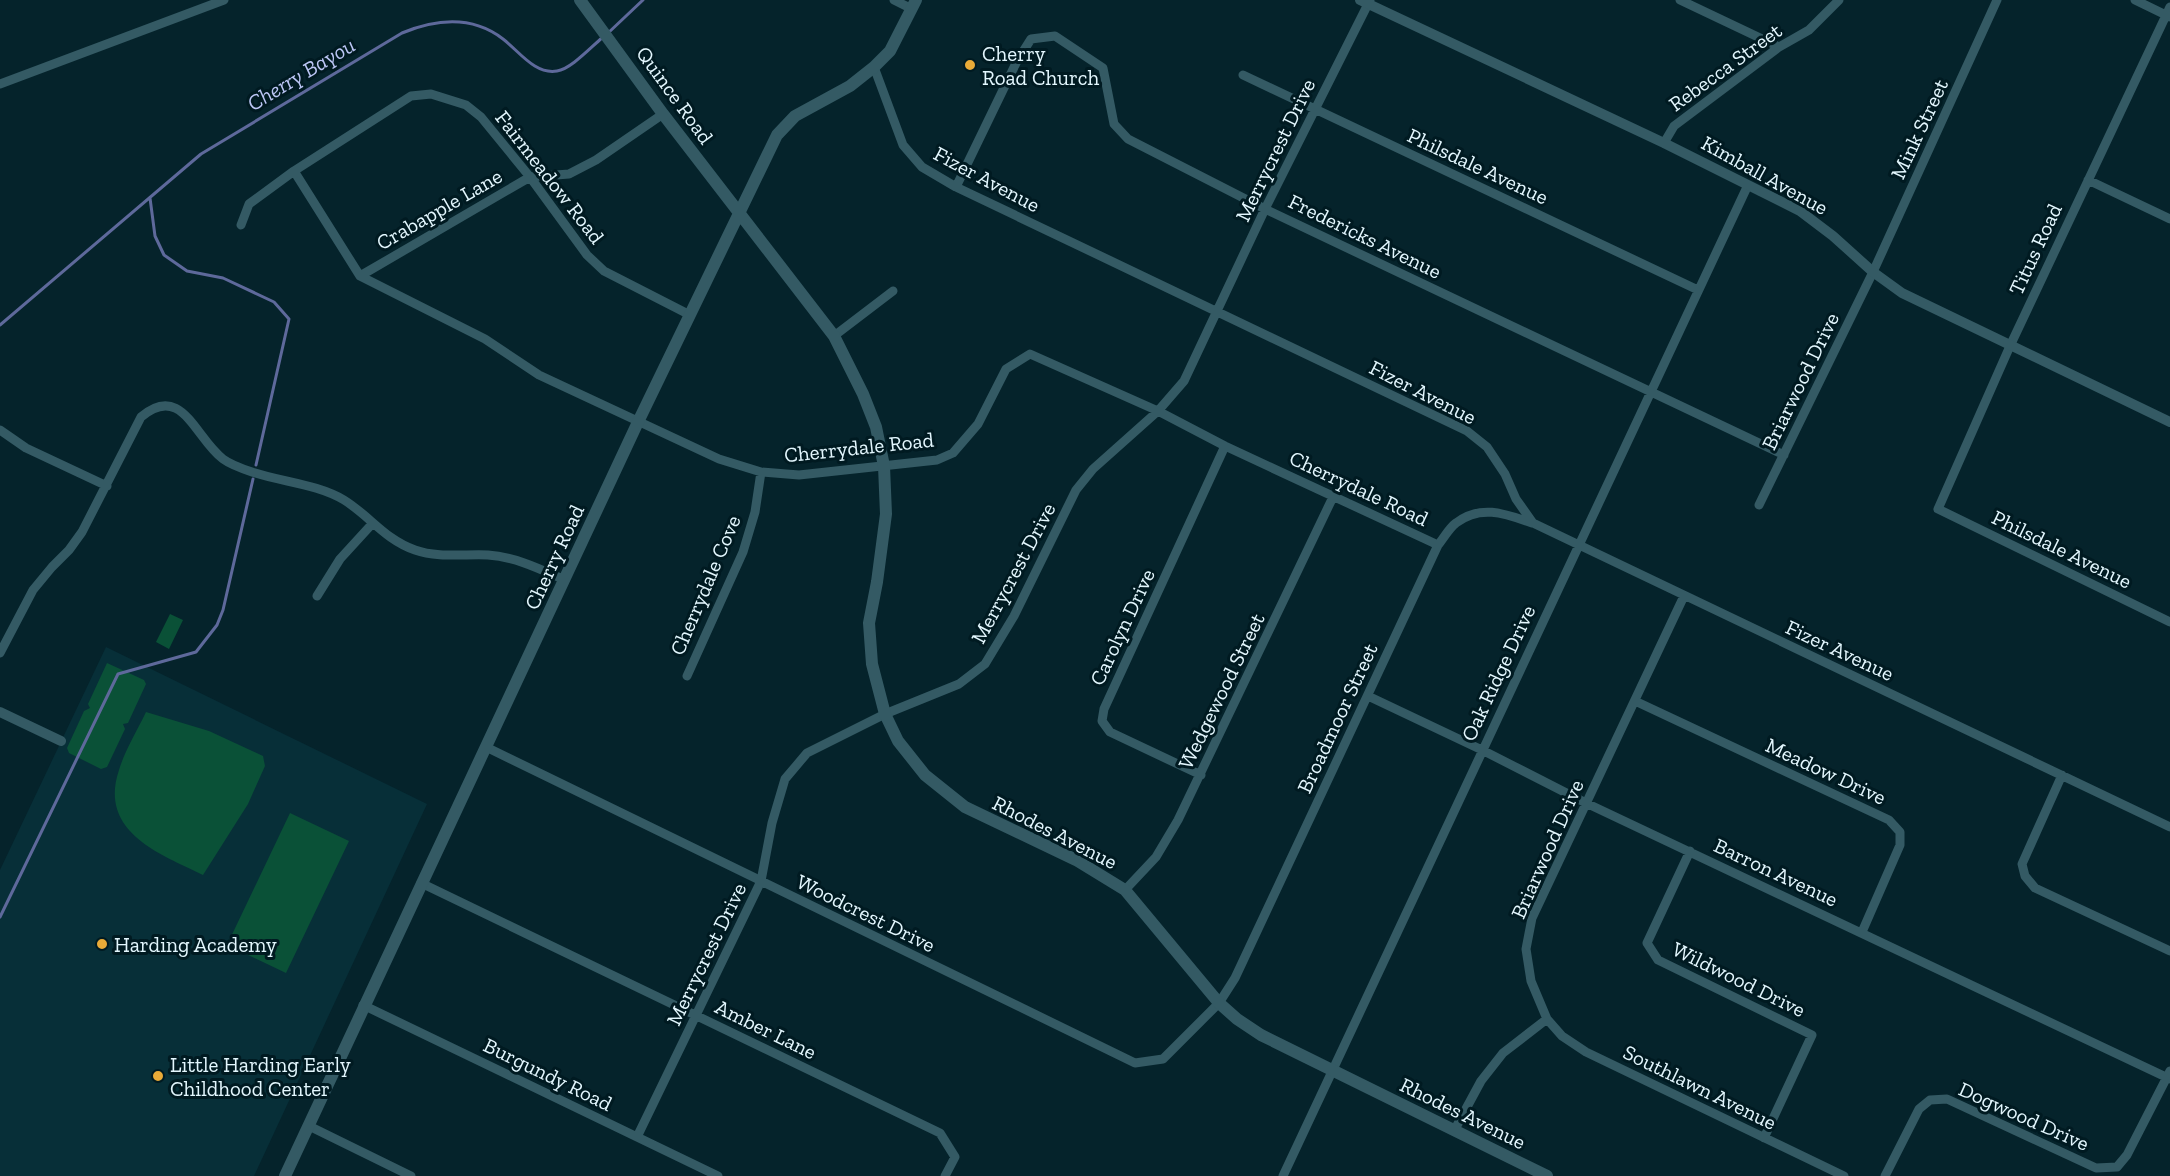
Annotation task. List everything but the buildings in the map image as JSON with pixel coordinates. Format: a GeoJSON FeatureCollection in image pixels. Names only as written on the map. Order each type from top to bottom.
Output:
{"type":"FeatureCollection","features":[{"type":"Feature","properties":{"kind":"main road","name":"Quince Road"},"geometry":{"type":"LineString","coordinates":[[580,0],[739,214]]}},
{"type":"Feature","properties":{"kind":"main road","name":"Cherry Road"},"geometry":{"type":"LineString","coordinates":[[285,1176],[363,1005],[638,422],[777,135],[795,116],[850,86],[874,67],[890,51],[914,4]]}},
{"type":"Feature","properties":{"kind":"main road","name":"Rhodes Avenue"},"geometry":{"type":"LineString","coordinates":[[739,214],[834,336],[863,394],[876,427],[884,466],[886,514],[869,623],[872,664],[885,714],[898,741],[925,775],[965,807],[1076,860],[1125,890],[1219,1003],[1237,1019],[1261,1035],[1547,1176]]}},
{"type":"Feature","properties":{"kind":"street"},"geometry":{"type":"LineString","coordinates":[[0,84],[224,0]]}},
{"type":"Feature","properties":{"kind":"street"},"geometry":{"type":"LineString","coordinates":[[894,0],[914,4]]}},
{"type":"Feature","properties":{"kind":"street"},"geometry":{"type":"LineString","coordinates":[[1680,0],[1779,47]]}},
{"type":"Feature","properties":{"kind":"street","name":"Rebecca Street"},"geometry":{"type":"LineString","coordinates":[[1664,143],[1674,126],[1779,47],[1809,30],[1839,0]]}},
{"type":"Feature","properties":{"kind":"street","name":"Mink Street"},"geometry":{"type":"LineString","coordinates":[[1873,272],[1997,0]]}},
{"type":"Feature","properties":{"kind":"street"},"geometry":{"type":"LineString","coordinates":[[2135,0],[2169,13]]}},
{"type":"Feature","properties":{"kind":"street","name":"Kimball Avenue"},"geometry":{"type":"LineString","coordinates":[[1366,1],[1664,143],[1800,211],[1833,236],[1873,272],[1902,292],[2170,422]]}},
{"type":"Feature","properties":{"kind":"street","name":"Merrycrest Drive"},"geometry":{"type":"LineString","coordinates":[[637,1137],[761,882],[772,824],[785,779],[807,753],[885,714],[959,684],[985,664],[1014,616],[1076,490],[1093,469],[1158,411],[1184,381],[1366,1]]}},
{"type":"Feature","properties":{"kind":"street","name":"Titus Road"},"geometry":{"type":"LineString","coordinates":[[1938,509],[2010,346],[2169,13]]}},
{"type":"Feature","properties":{"kind":"street","name":"Fredericks Avenue"},"geometry":{"type":"LineString","coordinates":[[956,187],[1017,61],[1031,39],[1055,36],[1103,68],[1114,124],[1128,140],[1265,209],[1784,455]]}},
{"type":"Feature","properties":{"kind":"street","name":"Fizer Avenue"},"geometry":{"type":"LineString","coordinates":[[874,67],[903,145],[922,167],[956,187],[1467,431],[1487,447],[1505,474],[1516,499],[1533,523],[1576,546],[2170,827]]}},
{"type":"Feature","properties":{"kind":"street","name":"Philsdale Avenue"},"geometry":{"type":"LineString","coordinates":[[1243,75],[1698,290]]}},
{"type":"Feature","properties":{"kind":"street","name":"Fairmeadow Road"},"geometry":{"type":"LineString","coordinates":[[241,225],[249,204],[294,171],[411,96],[431,94],[466,105],[473,111],[530,177],[587,255],[604,271],[690,315]]}},
{"type":"Feature","properties":{"kind":"street","name":"Crabapple Lane"},"geometry":{"type":"LineString","coordinates":[[360,276],[530,177],[568,174],[596,160],[663,114]]}},
{"type":"Feature","properties":{"kind":"street"},"geometry":{"type":"LineString","coordinates":[[294,171],[360,276]]}},
{"type":"Feature","properties":{"kind":"street"},"geometry":{"type":"LineString","coordinates":[[2088,180],[2170,219]]}},
{"type":"Feature","properties":{"kind":"street","name":"Oak Ridge Drive"},"geometry":{"type":"LineString","coordinates":[[1283,1176],[1576,546],[1651,393],[1748,185]]}},
{"type":"Feature","properties":{"kind":"street","name":"Briarwood Drive"},"geometry":{"type":"LineString","coordinates":[[1759,505],[1873,272]]}},
{"type":"Feature","properties":{"kind":"street","name":"Cherrydale Road"},"geometry":{"type":"LineString","coordinates":[[360,276],[485,339],[539,375],[718,459],[761,472],[799,475],[937,460],[953,453],[978,424],[1006,369],[1030,354],[1158,411],[1225,446],[1438,545]]}},
{"type":"Feature","properties":{"kind":"street"},"geometry":{"type":"LineString","coordinates":[[834,336],[892,291]]}},
{"type":"Feature","properties":{"kind":"street"},"geometry":{"type":"LineString","coordinates":[[0,653],[33,590],[82,532],[141,417],[151,408],[162,405],[179,408],[203,439],[224,460],[253,472],[322,490],[344,500],[391,540],[417,551],[518,559],[565,580]]}},
{"type":"Feature","properties":{"kind":"street"},"geometry":{"type":"LineString","coordinates":[[0,430],[26,448],[107,486]]}},
{"type":"Feature","properties":{"kind":"street","name":"Carolyn Drive"},"geometry":{"type":"LineString","coordinates":[[1201,775],[1110,732],[1102,721],[1104,709],[1225,446]]}},
{"type":"Feature","properties":{"kind":"street","name":"Cherrydale Cove"},"geometry":{"type":"LineString","coordinates":[[687,676],[743,552],[755,512],[761,472]]}},
{"type":"Feature","properties":{"kind":"street","name":"Wedgewood Street"},"geometry":{"type":"LineString","coordinates":[[1125,890],[1155,857],[1178,820],[1333,497]]}},
{"type":"Feature","properties":{"kind":"street","name":"Philsdale Avenue"},"geometry":{"type":"LineString","coordinates":[[1938,509],[2170,622]]}},
{"type":"Feature","properties":{"kind":"street","name":"Broadmoor Street"},"geometry":{"type":"LineString","coordinates":[[1219,1003],[1235,978],[1438,545],[1454,524],[1472,514],[1503,512],[1533,523]]}},
{"type":"Feature","properties":{"kind":"street"},"geometry":{"type":"LineString","coordinates":[[317,596],[340,559],[372,524]]}},
{"type":"Feature","properties":{"kind":"street","name":"Briarwood Drive"},"geometry":{"type":"LineString","coordinates":[[1547,1019],[1531,981],[1526,949],[1532,918],[1684,596]]}},
{"type":"Feature","properties":{"kind":"street","name":"Barron Avenue"},"geometry":{"type":"LineString","coordinates":[[1368,696],[1586,803],[2169,1076]]}},
{"type":"Feature","properties":{"kind":"street","name":"Meadow Drive"},"geometry":{"type":"LineString","coordinates":[[1635,700],[1889,820],[1900,832],[1900,845],[1862,932]]}},
{"type":"Feature","properties":{"kind":"street"},"geometry":{"type":"LineString","coordinates":[[0,712],[61,741]]}},
{"type":"Feature","properties":{"kind":"street","name":"Woodcrest Drive"},"geometry":{"type":"LineString","coordinates":[[486,747],[1135,1063],[1163,1059],[1219,1003]]}},
{"type":"Feature","properties":{"kind":"street"},"geometry":{"type":"LineString","coordinates":[[2062,775],[2022,864],[2025,876],[2035,888],[2170,951]]}},
{"type":"Feature","properties":{"kind":"street","name":"Wildwood Drive"},"geometry":{"type":"LineString","coordinates":[[1690,850],[1647,944],[1658,960],[1812,1035],[1764,1137]]}},
{"type":"Feature","properties":{"kind":"street","name":"Amber Lane"},"geometry":{"type":"LineString","coordinates":[[421,883],[940,1133],[955,1157],[945,1176]]}},
{"type":"Feature","properties":{"kind":"street","name":"Burgundy Road"},"geometry":{"type":"LineString","coordinates":[[363,1005],[718,1176]]}},
{"type":"Feature","properties":{"kind":"street"},"geometry":{"type":"LineString","coordinates":[[1454,1131],[1481,1082],[1503,1053],[1547,1019]]}},
{"type":"Feature","properties":{"kind":"street","name":"Southlawn Avenue"},"geometry":{"type":"LineString","coordinates":[[1547,1019],[1562,1036],[1586,1052],[1844,1176]]}},
{"type":"Feature","properties":{"kind":"street","name":"Dogwood Drive"},"geometry":{"type":"LineString","coordinates":[[1885,1176],[1919,1109],[1930,1100],[1947,1100],[2096,1168],[2116,1167],[2127,1155],[2169,1076]]}},
{"type":"Feature","properties":{"kind":"street"},"geometry":{"type":"LineString","coordinates":[[309,1126],[411,1176]]}},
{"type":"Feature","properties":{"kind":"shaded area"},"geometry":{"type":"Polygon","coordinates":[[[106,647],[427,804],[254,1176],[0,1176],[0,870],[106,647]]]}},
{"type":"Feature","properties":{"kind":"green space"},"geometry":{"type":"Polygon","coordinates":[[[170,614],[183,620],[169,649],[156,642],[170,614]]]}},
{"type":"Feature","properties":{"kind":"green space"},"geometry":{"type":"Polygon","coordinates":[[[107,663],[144,680],[146,684],[128,723],[123,724],[125,729],[107,767],[101,769],[69,753],[67,748],[84,711],[90,708],[88,704],[107,663]]]}},
{"type":"Feature","properties":{"kind":"green space"},"geometry":{"type":"Polygon","coordinates":[[[146,712],[209,731],[263,756],[265,766],[248,804],[203,875],[152,849],[137,838],[125,825],[117,810],[115,791],[119,770],[146,712]]]}},
{"type":"Feature","properties":{"kind":"green space"},"geometry":{"type":"Polygon","coordinates":[[[290,813],[349,841],[286,973],[227,945],[290,813]]]}},
{"type":"Feature","properties":{"kind":"waterway","name":"Cherry Bayou"},"geometry":{"type":"LineString","coordinates":[[607,34],[643,0]]}},
{"type":"Feature","properties":{"kind":"waterway","name":"Cherry Bayou"},"geometry":{"type":"LineString","coordinates":[[0,325],[201,154],[402,33],[441,22],[479,26],[503,39],[534,66],[549,71],[557,71],[568,66],[602,38]]}},
{"type":"Feature","properties":{"kind":"waterway"},"geometry":{"type":"LineString","coordinates":[[150,198],[155,236],[164,255],[187,271],[223,278],[274,302],[289,319],[256,465]]}},
{"type":"Feature","properties":{"kind":"waterway"},"geometry":{"type":"LineString","coordinates":[[0,917],[118,674],[196,652],[217,625],[223,610],[253,479]]}},
{"type":"Feature","properties":{"kind":"place","name":"Cherry Road Church"},"geometry":{"type":"Point","coordinates":[970,65]}},
{"type":"Feature","properties":{"kind":"place","name":"Harding Academy"},"geometry":{"type":"Point","coordinates":[102,944]}},
{"type":"Feature","properties":{"kind":"place","name":"Little Harding Early Childhood Center"},"geometry":{"type":"Point","coordinates":[158,1076]}}]}
